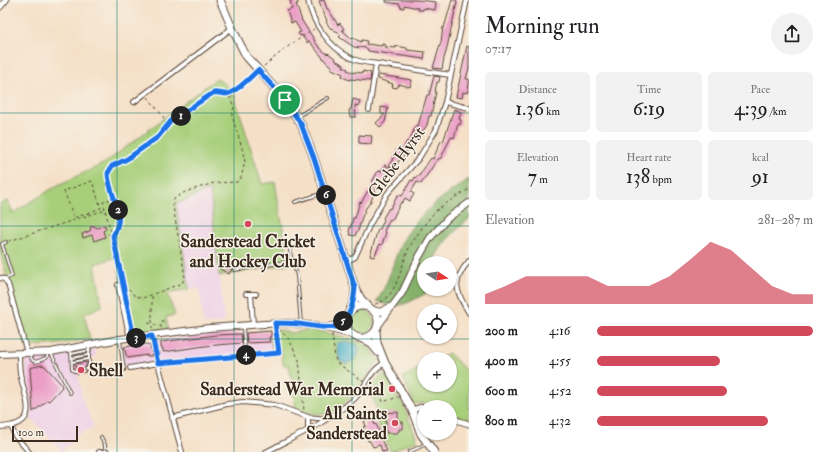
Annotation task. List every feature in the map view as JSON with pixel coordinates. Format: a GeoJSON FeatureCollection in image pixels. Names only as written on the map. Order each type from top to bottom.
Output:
{"type":"FeatureCollection","features":[{"type":"Feature","properties":{"kind":"main road"},"geometry":{"type":"LineString","coordinates":[[220,0],[246,56],[285,100],[301,124],[314,158],[355,288],[364,303],[377,317],[377,343],[383,360]]}},
{"type":"Feature","properties":{"kind":"main road"},"geometry":{"type":"LineString","coordinates":[[355,288],[354,300],[346,318],[347,327],[355,336],[368,336],[377,329],[382,319],[402,293],[430,238],[448,218],[469,203]]}},
{"type":"Feature","properties":{"kind":"main road"},"geometry":{"type":"LineString","coordinates":[[329,328],[338,326],[353,308],[358,307],[380,312],[395,304]]}},
{"type":"Feature","properties":{"kind":"main road"},"geometry":{"type":"LineString","coordinates":[[0,354],[71,351],[120,339],[275,323],[301,324],[329,328],[370,342],[383,360],[404,396],[412,410],[421,434],[434,452]]}},
{"type":"Feature","properties":{"kind":"street"},"geometry":{"type":"LineString","coordinates":[[0,7],[6,0]]}},
{"type":"Feature","properties":{"kind":"street"},"geometry":{"type":"LineString","coordinates":[[308,0],[311,14],[318,27],[332,44],[348,56],[357,60],[376,64],[451,75]]}},
{"type":"Feature","properties":{"kind":"street","name":"Glebe Hyrst"},"geometry":{"type":"LineString","coordinates":[[347,261],[355,257],[390,190],[416,161],[427,146],[436,129],[445,102],[467,0]]}},
{"type":"Feature","properties":{"kind":"street"},"geometry":{"type":"LineString","coordinates":[[134,102],[232,28]]}},
{"type":"Feature","properties":{"kind":"street"},"geometry":{"type":"LineString","coordinates":[[369,110],[376,64]]}},
{"type":"Feature","properties":{"kind":"street"},"geometry":{"type":"LineString","coordinates":[[445,102],[469,108]]}},
{"type":"Feature","properties":{"kind":"street"},"geometry":{"type":"LineString","coordinates":[[469,261],[462,269],[457,288],[458,295],[469,312]]}},
{"type":"Feature","properties":{"kind":"street"},"geometry":{"type":"LineString","coordinates":[[2,278],[8,284],[28,353]]}},
{"type":"Feature","properties":{"kind":"street"},"geometry":{"type":"LineString","coordinates":[[118,285],[132,338]]}},
{"type":"Feature","properties":{"kind":"street"},"geometry":{"type":"LineString","coordinates":[[246,294],[254,294],[253,325]]}},
{"type":"Feature","properties":{"kind":"street"},"geometry":{"type":"LineString","coordinates":[[152,336],[182,452]]}},
{"type":"Feature","properties":{"kind":"street"},"geometry":{"type":"LineString","coordinates":[[0,427],[17,425],[22,422],[28,409],[21,376],[19,353]]}},
{"type":"Feature","properties":{"kind":"street"},"geometry":{"type":"LineString","coordinates":[[130,368],[158,363],[279,353]]}},
{"type":"Feature","properties":{"kind":"street"},"geometry":{"type":"LineString","coordinates":[[266,452],[308,430],[354,400],[374,370],[383,360]]}},
{"type":"Feature","properties":{"kind":"street"},"geometry":{"type":"LineString","coordinates":[[172,418],[227,404],[243,402],[276,405],[306,416],[326,419]]}},
{"type":"Feature","properties":{"kind":"street"},"geometry":{"type":"LineString","coordinates":[[412,410],[417,408]]}},
{"type":"Feature","properties":{"kind":"street"},"geometry":{"type":"LineString","coordinates":[[306,416],[308,430]]}},
{"type":"Feature","properties":{"kind":"street"},"geometry":{"type":"LineString","coordinates":[[457,420],[469,424]]}},
{"type":"Feature","properties":{"kind":"street"},"geometry":{"type":"LineString","coordinates":[[11,426],[15,436],[29,452]]}},
{"type":"Feature","properties":{"kind":"street"},"geometry":{"type":"LineString","coordinates":[[99,452],[106,452]]}},
{"type":"Feature","properties":{"kind":"lane"},"geometry":{"type":"LineString","coordinates":[[296,117],[328,98]]}},
{"type":"Feature","properties":{"kind":"lane"},"geometry":{"type":"LineString","coordinates":[[295,202],[325,193]]}},
{"type":"Feature","properties":{"kind":"lane"},"geometry":{"type":"LineString","coordinates":[[2,278],[12,276],[2,244],[6,242]]}},
{"type":"Feature","properties":{"kind":"lane"},"geometry":{"type":"LineString","coordinates":[[289,244],[291,257],[298,275],[301,324]]}},
{"type":"Feature","properties":{"kind":"lane"},"geometry":{"type":"LineString","coordinates":[[234,270],[285,262],[291,257]]}},
{"type":"Feature","properties":{"kind":"lane"},"geometry":{"type":"LineString","coordinates":[[121,269],[132,338]]}},
{"type":"Feature","properties":{"kind":"lane"},"geometry":{"type":"LineString","coordinates":[[243,326],[245,355]]}},
{"type":"Feature","properties":{"kind":"lane"},"geometry":{"type":"LineString","coordinates":[[120,339],[124,370]]}},
{"type":"Feature","properties":{"kind":"lane"},"geometry":{"type":"LineString","coordinates":[[86,369],[88,368],[89,364],[89,347]]}},
{"type":"Feature","properties":{"kind":"lane"},"geometry":{"type":"LineString","coordinates":[[71,351],[73,371],[77,371]]}},
{"type":"Feature","properties":{"kind":"lane"},"geometry":{"type":"LineString","coordinates":[[28,353],[32,360],[36,362],[46,358],[51,352],[70,393]]}},
{"type":"Feature","properties":{"kind":"lane"},"geometry":{"type":"LineString","coordinates":[[71,358],[88,355]]}},
{"type":"Feature","properties":{"kind":"lane"},"geometry":{"type":"LineString","coordinates":[[72,362],[88,359]]}},
{"type":"Feature","properties":{"kind":"lane"},"geometry":{"type":"LineString","coordinates":[[101,436],[106,452]]}},
{"type":"Feature","properties":{"kind":"lane"},"geometry":{"type":"LineString","coordinates":[[409,452],[427,443]]}},
{"type":"Feature","properties":{"kind":"path"},"geometry":{"type":"LineString","coordinates":[[227,94],[233,91],[286,48],[318,27]]}},
{"type":"Feature","properties":{"kind":"path"},"geometry":{"type":"LineString","coordinates":[[231,98],[233,91]]}},
{"type":"Feature","properties":{"kind":"path"},"geometry":{"type":"LineString","coordinates":[[113,236],[120,220],[108,175],[110,168],[127,159],[155,139],[167,125],[213,93],[218,92],[227,94],[231,98],[234,107],[232,116],[245,162],[240,180],[237,182],[214,183],[185,192],[174,199],[173,206],[185,278],[179,285],[152,296],[142,298],[130,291],[126,285]]}},
{"type":"Feature","properties":{"kind":"path"},"geometry":{"type":"LineString","coordinates":[[146,94],[164,118],[167,125]]}},
{"type":"Feature","properties":{"kind":"path"},"geometry":{"type":"LineString","coordinates":[[6,242],[88,214],[101,208],[92,181],[64,191],[74,218],[88,214],[106,210]]}},
{"type":"Feature","properties":{"kind":"path"},"geometry":{"type":"LineString","coordinates":[[364,303],[372,305],[379,304],[385,299],[395,287],[409,248],[420,231],[436,211],[469,189]]}},
{"type":"Feature","properties":{"kind":"path"},"geometry":{"type":"LineString","coordinates":[[115,198],[103,202],[121,269]]}},
{"type":"Feature","properties":{"kind":"path"},"geometry":{"type":"LineString","coordinates":[[108,234],[113,236]]}},
{"type":"Feature","properties":{"kind":"path"},"geometry":{"type":"LineString","coordinates":[[152,296],[152,336]]}},
{"type":"Feature","properties":{"kind":"path"},"geometry":{"type":"LineString","coordinates":[[162,320],[162,334]]}},
{"type":"Feature","properties":{"kind":"path"},"geometry":{"type":"LineString","coordinates":[[148,323],[161,326]]}},
{"type":"Feature","properties":{"kind":"path"},"geometry":{"type":"LineString","coordinates":[[275,323],[279,353]]}},
{"type":"Feature","properties":{"kind":"path"},"geometry":{"type":"LineString","coordinates":[[275,323],[283,334],[289,339],[299,360],[304,412],[306,416]]}},
{"type":"Feature","properties":{"kind":"path"},"geometry":{"type":"LineString","coordinates":[[329,328],[337,363],[381,396],[383,402],[404,396]]}},
{"type":"Feature","properties":{"kind":"shaded area"},"geometry":{"type":"Polygon","coordinates":[[[211,190],[224,322],[204,324],[199,288],[189,289],[176,203],[211,190]]]}},
{"type":"Feature","properties":{"kind":"shaded area"},"geometry":{"type":"Polygon","coordinates":[[[270,331],[272,351],[157,362],[125,367],[122,344],[213,334],[270,331]]]}},
{"type":"Feature","properties":{"kind":"shaded area"},"geometry":{"type":"Polygon","coordinates":[[[95,348],[96,356],[90,358],[92,370],[78,374],[83,402],[94,427],[82,432],[62,451],[34,421],[31,420],[25,358],[95,348]]]}},
{"type":"Feature","properties":{"kind":"green space"},"geometry":{"type":"Polygon","coordinates":[[[217,78],[233,91],[262,184],[275,182],[289,264],[219,276],[210,190],[176,204],[189,289],[167,293],[175,315],[166,317],[168,329],[132,334],[116,257],[95,264],[102,306],[84,314],[90,339],[61,344],[26,347],[0,251],[0,204],[8,201],[13,213],[58,185],[105,163],[217,78]]]}},
{"type":"Feature","properties":{"kind":"green space"},"geometry":{"type":"Polygon","coordinates":[[[469,179],[469,219],[444,244],[436,256],[417,256],[417,296],[421,296],[402,305],[391,305],[377,301],[385,287],[398,251],[407,234],[430,207],[469,179]]]}},
{"type":"Feature","properties":{"kind":"green space"},"geometry":{"type":"Polygon","coordinates":[[[362,310],[367,311],[373,317],[373,327],[367,333],[362,334],[357,333],[351,327],[350,322],[351,317],[357,311],[362,310]]]}},
{"type":"Feature","properties":{"kind":"green space"},"geometry":{"type":"Polygon","coordinates":[[[309,329],[340,336],[363,344],[369,347],[379,360],[351,398],[329,415],[309,413],[296,409],[289,365],[283,365],[281,350],[272,351],[270,331],[283,330],[289,333],[309,329]]]}},
{"type":"Feature","properties":{"kind":"green space"},"geometry":{"type":"Polygon","coordinates":[[[457,361],[469,374],[469,420],[457,416],[457,400],[417,400],[417,404],[414,404],[403,377],[417,370],[417,392],[457,392],[457,361]]]}},
{"type":"Feature","properties":{"kind":"green space"},"geometry":{"type":"Polygon","coordinates":[[[384,372],[397,393],[397,399],[401,400],[415,437],[418,441],[407,444],[391,452],[376,419],[379,418],[370,388],[384,372]]]}},
{"type":"Feature","properties":{"kind":"water"},"geometry":{"type":"Polygon","coordinates":[[[345,341],[357,344],[360,350],[356,359],[347,364],[340,361],[337,350],[337,343],[345,341]]]}},
{"type":"Feature","properties":{"kind":"building"},"geometry":{"type":"Polygon","coordinates":[[[290,0],[297,0],[298,4],[296,4],[302,21],[320,48],[344,65],[343,67],[348,69],[347,70],[354,73],[363,73],[363,71],[371,73],[370,81],[350,80],[342,77],[343,74],[330,68],[332,66],[327,63],[309,41],[307,43],[302,35],[300,36],[298,33],[301,32],[295,22],[291,23],[287,11],[292,9],[290,0]]]}},
{"type":"Feature","properties":{"kind":"building"},"geometry":{"type":"Polygon","coordinates":[[[324,0],[327,9],[338,25],[340,23],[344,29],[342,30],[352,39],[353,38],[361,42],[362,40],[367,41],[366,44],[382,46],[382,44],[386,45],[385,47],[396,48],[396,46],[407,48],[407,50],[425,52],[424,59],[368,51],[368,49],[361,47],[354,47],[339,37],[341,35],[332,28],[331,29],[326,22],[327,21],[319,1],[324,0]]]}},
{"type":"Feature","properties":{"kind":"building"},"geometry":{"type":"Polygon","coordinates":[[[386,0],[418,0],[436,2],[435,10],[423,8],[423,10],[418,10],[418,8],[404,5],[404,8],[400,7],[400,4],[386,2],[386,0]]]}},
{"type":"Feature","properties":{"kind":"building"},"geometry":{"type":"Polygon","coordinates":[[[452,0],[456,0],[457,2],[442,69],[433,68],[441,42],[443,27],[444,28],[452,0]]]}},
{"type":"Feature","properties":{"kind":"building"},"geometry":{"type":"Polygon","coordinates":[[[467,46],[469,47],[469,68],[466,79],[469,79],[469,84],[467,93],[463,92],[462,98],[456,97],[467,46]]]}},
{"type":"Feature","properties":{"kind":"building"},"geometry":{"type":"Polygon","coordinates":[[[379,75],[412,80],[410,87],[399,84],[397,88],[392,87],[393,84],[378,79],[379,75]]]}},
{"type":"Feature","properties":{"kind":"building"},"geometry":{"type":"Polygon","coordinates":[[[434,76],[440,77],[439,82],[437,82],[431,116],[429,116],[427,125],[419,135],[413,147],[411,146],[409,150],[408,149],[394,169],[389,166],[398,149],[402,151],[407,141],[409,142],[416,125],[418,126],[434,76]]]}},
{"type":"Feature","properties":{"kind":"building"},"geometry":{"type":"Polygon","coordinates":[[[353,99],[360,101],[359,106],[355,105],[356,117],[350,117],[349,110],[351,109],[353,99]]]}},
{"type":"Feature","properties":{"kind":"building"},"geometry":{"type":"Polygon","coordinates":[[[381,107],[388,108],[385,122],[380,127],[376,123],[385,114],[381,114],[381,107]]]}},
{"type":"Feature","properties":{"kind":"building"},"geometry":{"type":"Polygon","coordinates":[[[454,109],[461,112],[459,119],[461,120],[460,125],[458,124],[454,138],[451,137],[441,158],[437,160],[421,184],[417,182],[411,192],[414,194],[410,201],[405,198],[402,203],[401,202],[392,220],[390,219],[384,231],[386,232],[382,245],[380,244],[374,257],[370,256],[378,229],[380,229],[384,220],[383,218],[398,195],[402,196],[411,180],[413,181],[415,177],[416,178],[419,176],[431,158],[433,159],[441,141],[443,142],[454,109]]]}},
{"type":"Feature","properties":{"kind":"building"},"geometry":{"type":"Polygon","coordinates":[[[359,135],[372,136],[371,144],[359,143],[359,135]]]}},
{"type":"Feature","properties":{"kind":"building"},"geometry":{"type":"Polygon","coordinates":[[[385,165],[390,168],[378,189],[376,188],[362,217],[358,231],[355,236],[350,235],[350,227],[353,218],[355,218],[360,202],[361,203],[368,191],[369,192],[378,171],[381,172],[385,165]]]}},
{"type":"Feature","properties":{"kind":"building"},"geometry":{"type":"Polygon","coordinates":[[[105,225],[106,229],[103,231],[105,237],[94,241],[92,235],[83,238],[82,234],[90,231],[91,226],[97,228],[105,225]]]}},
{"type":"Feature","properties":{"kind":"building"},"geometry":{"type":"Polygon","coordinates":[[[222,264],[232,269],[229,274],[220,269],[222,264]]]}},
{"type":"Feature","properties":{"kind":"building"},"geometry":{"type":"Polygon","coordinates":[[[271,331],[271,337],[269,337],[270,342],[247,343],[246,333],[271,331]]]}},
{"type":"Feature","properties":{"kind":"building"},"geometry":{"type":"Polygon","coordinates":[[[241,334],[242,343],[205,346],[163,352],[163,348],[161,348],[161,342],[216,335],[241,334]]]}},
{"type":"Feature","properties":{"kind":"building"},"geometry":{"type":"Polygon","coordinates":[[[147,344],[150,346],[152,356],[147,355],[127,358],[124,347],[147,344]]]}},
{"type":"Feature","properties":{"kind":"building"},"geometry":{"type":"Polygon","coordinates":[[[86,362],[84,369],[86,372],[77,374],[79,371],[75,364],[86,362]]]}},
{"type":"Feature","properties":{"kind":"building"},"geometry":{"type":"Polygon","coordinates":[[[41,365],[45,366],[62,387],[49,401],[48,400],[33,412],[30,368],[41,365]]]}},
{"type":"Feature","properties":{"kind":"building","name":"All Saints Sanderstead"},"geometry":{"type":"Polygon","coordinates":[[[398,412],[398,422],[403,422],[403,429],[399,429],[397,433],[386,433],[386,413],[398,412]]]}},
{"type":"Feature","properties":{"kind":"building"},"geometry":{"type":"Polygon","coordinates":[[[372,418],[387,451],[382,452],[380,445],[373,447],[370,441],[368,441],[363,427],[366,426],[364,421],[372,418]]]}},
{"type":"Feature","properties":{"kind":"place","name":"Sanderstead Cricket and Hockey Club"},"geometry":{"type":"Point","coordinates":[248,224]}},
{"type":"Feature","properties":{"kind":"place","name":"Shell"},"geometry":{"type":"Point","coordinates":[81,370]}},
{"type":"Feature","properties":{"kind":"place","name":"Sanderstead War Memorial"},"geometry":{"type":"Point","coordinates":[392,389]}},
{"type":"Feature","properties":{"kind":"place","name":"All Saints Sanderstead"},"geometry":{"type":"Point","coordinates":[395,423]}},
{"type":"Feature","properties":{"kind":"route"},"geometry":{"type":"LineString","coordinates":[[258,70],[285,100],[301,124],[314,158],[355,288],[354,300],[349,312],[338,326],[334,327],[326,328],[301,324],[275,323],[279,353],[158,363],[152,336],[134,338],[113,236],[120,220],[108,175],[110,168],[127,159],[155,139],[169,123],[213,93],[218,92],[227,94],[233,91],[258,70]]}}]}
